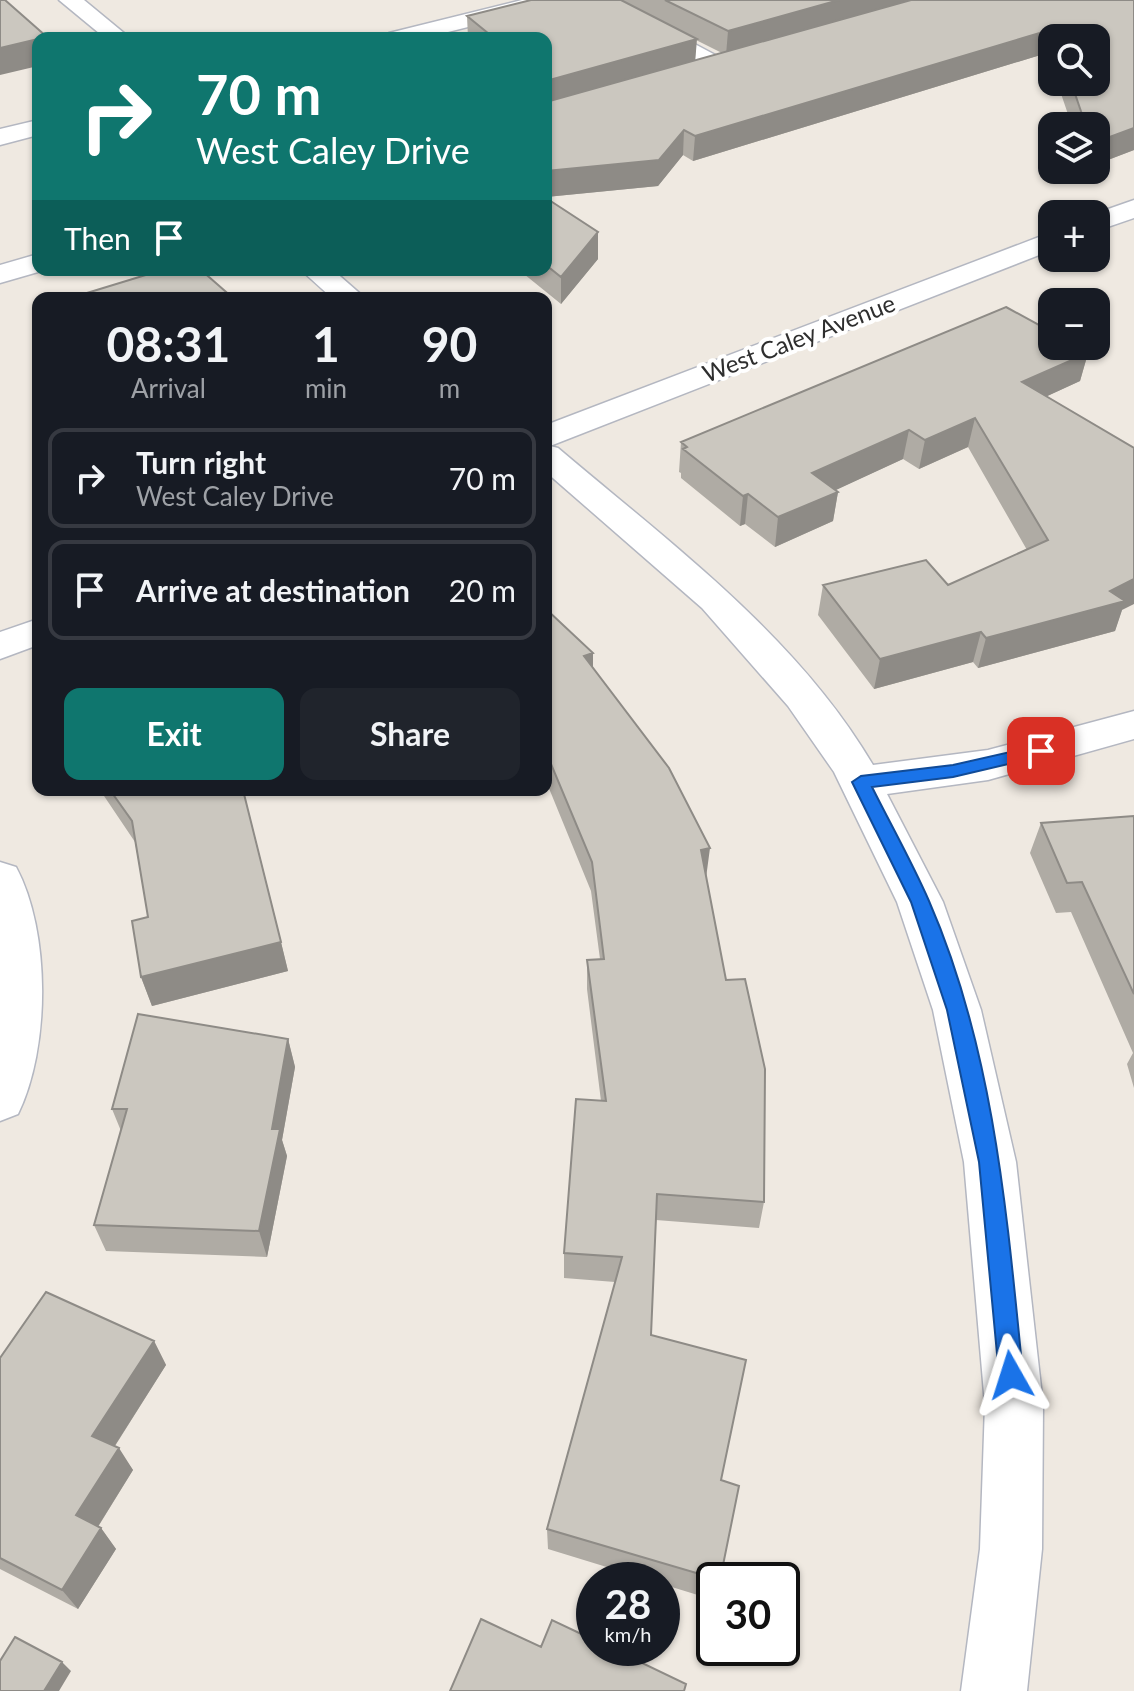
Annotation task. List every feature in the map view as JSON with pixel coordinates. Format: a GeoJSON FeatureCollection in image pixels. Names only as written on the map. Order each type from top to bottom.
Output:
{"type":"FeatureCollection","features":[{"type":"Feature","properties":{"kind":"street"},"geometry":{"type":"LineString","coordinates":[[70,0],[111,32]]}},
{"type":"Feature","properties":{"kind":"street"},"geometry":{"type":"LineString","coordinates":[[421,32],[548,0]]}},
{"type":"Feature","properties":{"kind":"street"},"geometry":{"type":"LineString","coordinates":[[595,0],[732,63],[694,74]]}},
{"type":"Feature","properties":{"kind":"street"},"geometry":{"type":"LineString","coordinates":[[0,137],[32,129]]}},
{"type":"Feature","properties":{"kind":"street"},"geometry":{"type":"LineString","coordinates":[[1110,217],[1134,208]]}},
{"type":"Feature","properties":{"kind":"street","name":"West Caley Avenue"},"geometry":{"type":"LineString","coordinates":[[552,435],[1038,245]]}},
{"type":"Feature","properties":{"kind":"street"},"geometry":{"type":"LineString","coordinates":[[0,274],[32,265]]}},
{"type":"Feature","properties":{"kind":"street"},"geometry":{"type":"LineString","coordinates":[[322,276],[342,292]]}},
{"type":"Feature","properties":{"kind":"street"},"geometry":{"type":"LineString","coordinates":[[552,460],[715,600],[802,696],[861,782],[920,902],[957,1010],[990,1162],[1014,1405],[1011,1549],[994,1691]]}},
{"type":"Feature","properties":{"kind":"street"},"geometry":{"type":"LineString","coordinates":[[0,646],[32,633]]}},
{"type":"Feature","properties":{"kind":"street"},"geometry":{"type":"LineString","coordinates":[[861,782],[988,765],[1134,725]]}},
{"type":"Feature","properties":{"kind":"street"},"geometry":{"type":"LineString","coordinates":[[0,879],[19,973],[19,1013],[0,1099]]}},
{"type":"Feature","properties":{"kind":"building"},"geometry":{"type":"Polygon","coordinates":[[[0,0],[5,0],[41,32],[32,32],[32,40],[0,48],[0,0]]]}},
{"type":"Feature","properties":{"kind":"building"},"geometry":{"type":"Polygon","coordinates":[[[531,0],[621,0],[697,39],[552,79],[552,32],[487,32],[467,16],[531,0]]]}},
{"type":"Feature","properties":{"kind":"building"},"geometry":{"type":"Polygon","coordinates":[[[665,0],[839,0],[728,31],[665,0]]]}},
{"type":"Feature","properties":{"kind":"building"},"geometry":{"type":"Polygon","coordinates":[[[911,0],[1134,0],[1134,128],[1110,137],[1110,112],[1081,112],[1076,96],[1110,96],[1110,24],[1038,24],[1038,33],[695,136],[684,130],[659,160],[552,170],[552,100],[911,0]]]}},
{"type":"Feature","properties":{"kind":"building"},"geometry":{"type":"Polygon","coordinates":[[[552,202],[598,232],[561,277],[552,270],[552,202]]]}},
{"type":"Feature","properties":{"kind":"building"},"geometry":{"type":"Polygon","coordinates":[[[142,276],[208,276],[226,292],[90,292],[142,276]]]}},
{"type":"Feature","properties":{"kind":"building"},"geometry":{"type":"Polygon","coordinates":[[[1006,307],[1038,324],[1038,360],[1072,360],[1022,382],[1134,448],[1134,579],[1110,591],[1125,601],[986,638],[981,632],[880,659],[823,585],[926,560],[948,585],[1048,540],[975,418],[925,440],[909,430],[812,473],[838,492],[778,517],[748,494],[743,496],[683,449],[687,447],[681,442],[1006,307]]]}},
{"type":"Feature","properties":{"kind":"building"},"geometry":{"type":"Polygon","coordinates":[[[552,615],[593,653],[584,656],[669,768],[710,848],[701,850],[726,980],[745,979],[765,1069],[764,1202],[657,1194],[651,1335],[746,1360],[721,1480],[739,1486],[724,1562],[696,1562],[696,1573],[680,1568],[680,1562],[659,1562],[547,1529],[622,1257],[564,1253],[576,1099],[606,1101],[587,960],[604,959],[592,862],[552,766],[552,615]]]}},
{"type":"Feature","properties":{"kind":"building"},"geometry":{"type":"Polygon","coordinates":[[[114,796],[244,796],[281,942],[141,977],[132,921],[148,917],[132,821],[114,796]]]}},
{"type":"Feature","properties":{"kind":"building"},"geometry":{"type":"Polygon","coordinates":[[[1134,816],[1134,994],[1082,882],[1067,883],[1041,823],[1134,816]]]}},
{"type":"Feature","properties":{"kind":"building"},"geometry":{"type":"Polygon","coordinates":[[[138,1014],[288,1039],[272,1129],[280,1129],[259,1231],[94,1225],[127,1109],[112,1109],[138,1014]]]}},
{"type":"Feature","properties":{"kind":"building"},"geometry":{"type":"Polygon","coordinates":[[[46,1292],[154,1341],[92,1436],[119,1448],[76,1515],[101,1528],[62,1590],[0,1558],[0,1358],[46,1292]]]}},
{"type":"Feature","properties":{"kind":"building"},"geometry":{"type":"Polygon","coordinates":[[[481,1619],[541,1647],[552,1620],[576,1631],[576,1666],[648,1666],[686,1684],[684,1691],[450,1691],[481,1619]]]}},
{"type":"Feature","properties":{"kind":"building"},"geometry":{"type":"Polygon","coordinates":[[[15,1637],[62,1662],[44,1691],[0,1691],[0,1661],[15,1637]]]}},
{"type":"Feature","properties":{"kind":"route"},"geometry":{"type":"LineString","coordinates":[[1011,1375],[990,1162],[957,1010],[920,902],[861,782],[988,765],[1041,751]]}}]}
